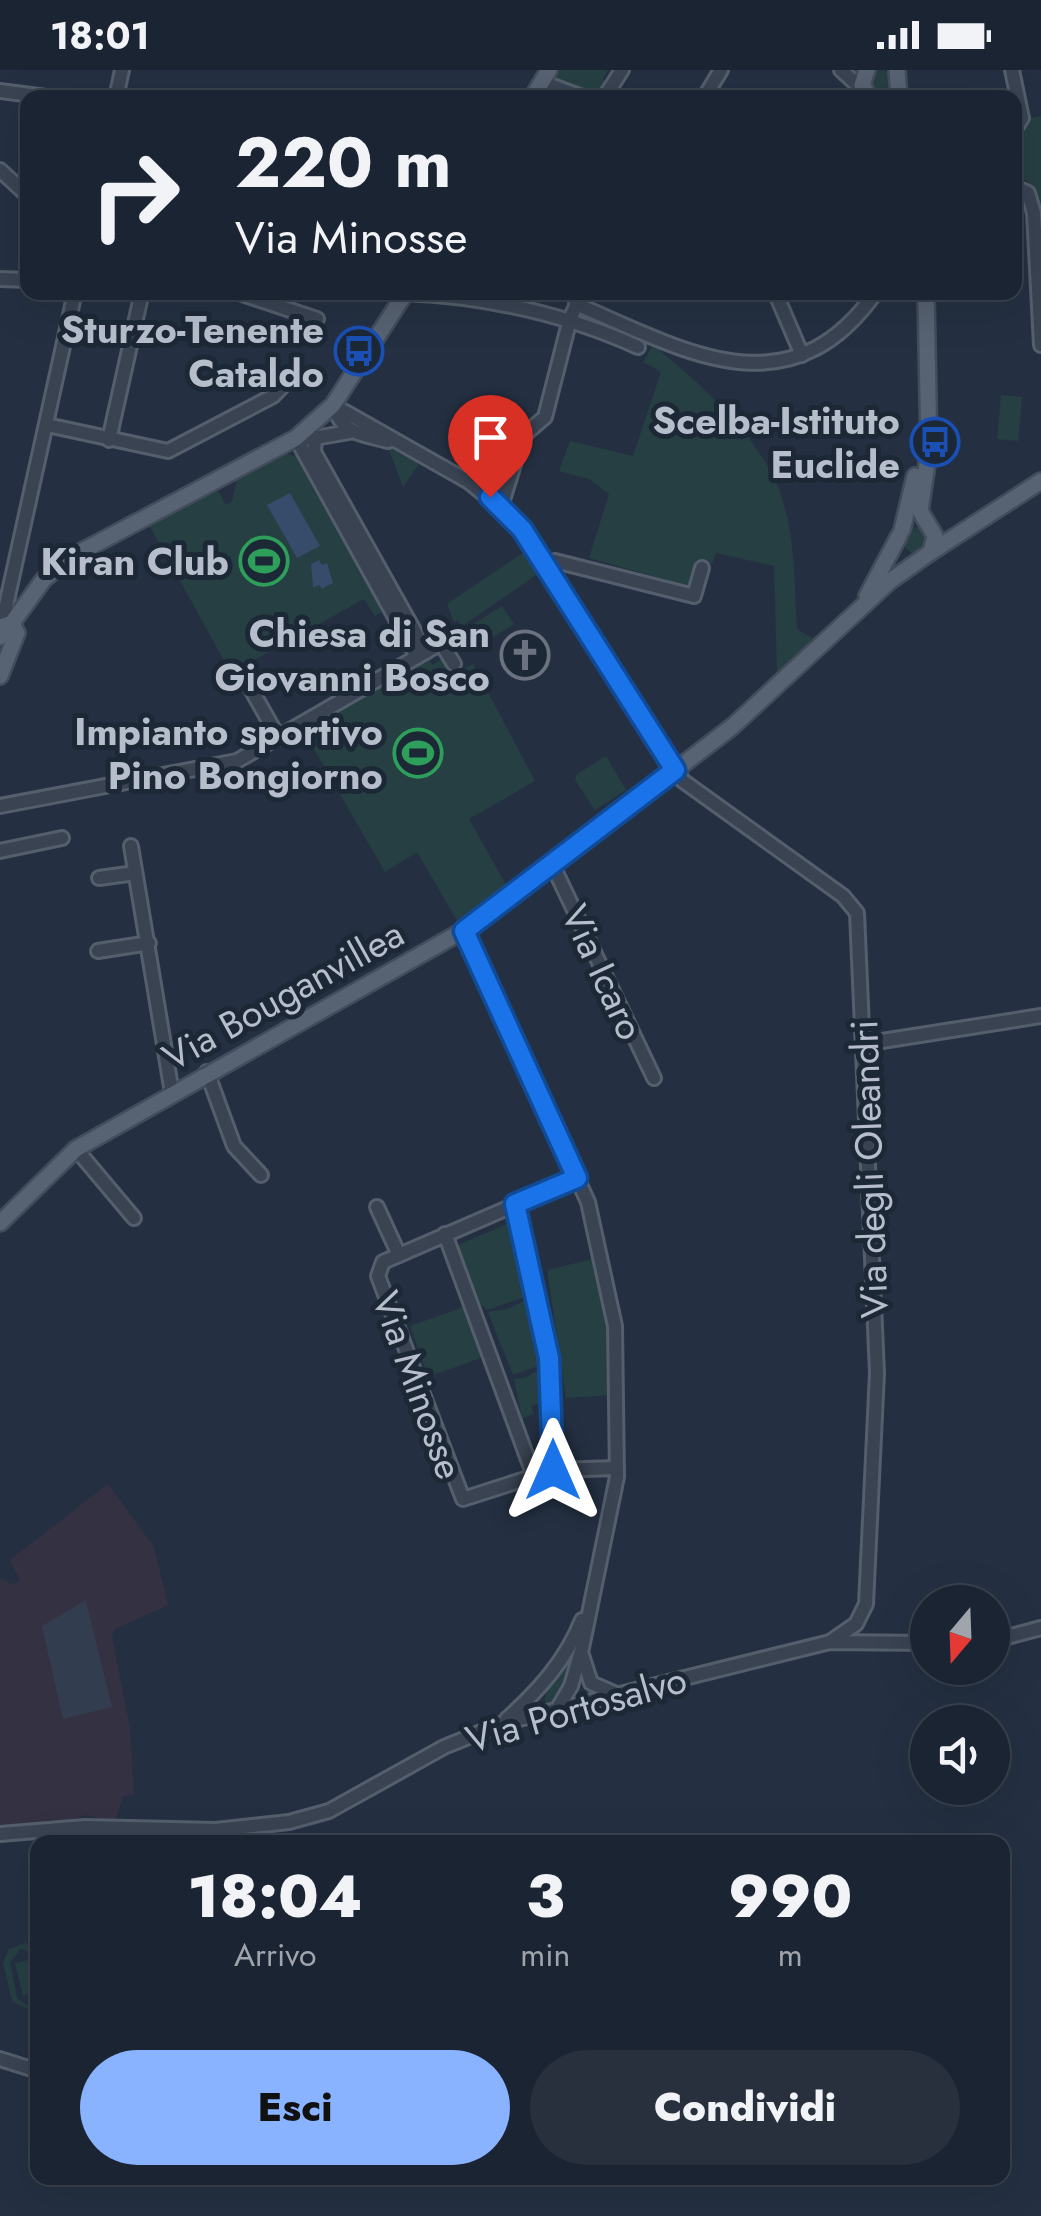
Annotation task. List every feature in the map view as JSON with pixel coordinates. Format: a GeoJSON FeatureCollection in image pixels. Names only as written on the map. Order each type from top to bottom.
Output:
{"type":"FeatureCollection","features":[{"type":"Feature","properties":{"kind":"main road"},"geometry":{"type":"LineString","coordinates":[[0,676],[8,630],[44,579],[71,558],[297,440],[333,405],[401,300]]}},
{"type":"Feature","properties":{"kind":"main road"},"geometry":{"type":"LineString","coordinates":[[856,612],[900,533],[918,451],[916,300]]}},
{"type":"Feature","properties":{"kind":"main road"},"geometry":{"type":"LineString","coordinates":[[926,300],[929,451],[920,510],[935,542],[928,554]]}},
{"type":"Feature","properties":{"kind":"main road"},"geometry":{"type":"LineString","coordinates":[[900,533],[912,523],[931,529],[957,530],[1041,478]]}},
{"type":"Feature","properties":{"kind":"main road"},"geometry":{"type":"LineString","coordinates":[[856,612],[928,554],[1041,478]]}},
{"type":"Feature","properties":{"kind":"main road"},"geometry":{"type":"LineString","coordinates":[[900,533],[906,555],[928,554]]}},
{"type":"Feature","properties":{"kind":"main road","name":"Via Bouganvillea"},"geometry":{"type":"LineString","coordinates":[[20,1205],[76,1149],[464,931],[733,726],[856,612]]}},
{"type":"Feature","properties":{"kind":"main road"},"geometry":{"type":"LineString","coordinates":[[0,1223],[20,1205]]}},
{"type":"Feature","properties":{"kind":"main road"},"geometry":{"type":"LineString","coordinates":[[0,1233],[20,1205]]}},
{"type":"Feature","properties":{"kind":"street"},"geometry":{"type":"LineString","coordinates":[[841,70],[862,90]]}},
{"type":"Feature","properties":{"kind":"street"},"geometry":{"type":"LineString","coordinates":[[546,76],[571,90]]}},
{"type":"Feature","properties":{"kind":"street"},"geometry":{"type":"LineString","coordinates":[[0,170],[20,189]]}},
{"type":"Feature","properties":{"kind":"street"},"geometry":{"type":"LineString","coordinates":[[1022,191],[1028,194],[1037,213],[1041,345]]}},
{"type":"Feature","properties":{"kind":"street"},"geometry":{"type":"LineString","coordinates":[[8,630],[6,579],[47,425],[73,300]]}},
{"type":"Feature","properties":{"kind":"street"},"geometry":{"type":"LineString","coordinates":[[109,440],[140,300]]}},
{"type":"Feature","properties":{"kind":"street"},"geometry":{"type":"LineString","coordinates":[[260,300],[317,319]]}},
{"type":"Feature","properties":{"kind":"street"},"geometry":{"type":"LineString","coordinates":[[500,300],[570,319],[638,347]]}},
{"type":"Feature","properties":{"kind":"street"},"geometry":{"type":"LineString","coordinates":[[501,506],[523,436],[544,416],[570,319],[579,300]]}},
{"type":"Feature","properties":{"kind":"street"},"geometry":{"type":"LineString","coordinates":[[584,300],[701,357],[736,365],[771,364],[802,355],[838,333],[869,300]]}},
{"type":"Feature","properties":{"kind":"street"},"geometry":{"type":"LineString","coordinates":[[779,300],[802,355]]}},
{"type":"Feature","properties":{"kind":"street"},"geometry":{"type":"LineString","coordinates":[[47,425],[157,452],[175,449],[273,396],[294,374]]}},
{"type":"Feature","properties":{"kind":"street"},"geometry":{"type":"LineString","coordinates":[[347,383],[348,404],[356,416]]}},
{"type":"Feature","properties":{"kind":"street"},"geometry":{"type":"LineString","coordinates":[[333,405],[400,444]]}},
{"type":"Feature","properties":{"kind":"street"},"geometry":{"type":"LineString","coordinates":[[333,405],[339,423],[349,432]]}},
{"type":"Feature","properties":{"kind":"street"},"geometry":{"type":"LineString","coordinates":[[400,444],[349,432],[297,440],[422,655]]}},
{"type":"Feature","properties":{"kind":"street"},"geometry":{"type":"LineString","coordinates":[[316,438],[314,452],[422,655]]}},
{"type":"Feature","properties":{"kind":"street","name":"Via degli Oleandri"},"geometry":{"type":"LineString","coordinates":[[400,444],[469,482],[501,506],[544,563],[683,781],[851,902],[860,924],[877,1373],[866,1604],[856,1624],[830,1642]]}},
{"type":"Feature","properties":{"kind":"street"},"geometry":{"type":"LineString","coordinates":[[544,563],[555,562],[694,596],[702,568]]}},
{"type":"Feature","properties":{"kind":"street"},"geometry":{"type":"LineString","coordinates":[[0,806],[237,761],[441,643],[454,664]]}},
{"type":"Feature","properties":{"kind":"street"},"geometry":{"type":"LineString","coordinates":[[243,674],[278,738]]}},
{"type":"Feature","properties":{"kind":"street"},"geometry":{"type":"LineString","coordinates":[[0,850],[62,838]]}},
{"type":"Feature","properties":{"kind":"street"},"geometry":{"type":"LineString","coordinates":[[131,846],[172,1093]]}},
{"type":"Feature","properties":{"kind":"street","name":"Via Icaro"},"geometry":{"type":"LineString","coordinates":[[552,866],[654,1078]]}},
{"type":"Feature","properties":{"kind":"street"},"geometry":{"type":"LineString","coordinates":[[99,878],[135,873]]}},
{"type":"Feature","properties":{"kind":"street"},"geometry":{"type":"LineString","coordinates":[[464,931],[577,1178],[596,1230],[615,1326],[617,1468],[608,1532],[568,1696],[554,1710],[540,1700],[542,1685]]}},
{"type":"Feature","properties":{"kind":"street"},"geometry":{"type":"LineString","coordinates":[[98,951],[149,943]]}},
{"type":"Feature","properties":{"kind":"street"},"geometry":{"type":"LineString","coordinates":[[863,1044],[1041,1016]]}},
{"type":"Feature","properties":{"kind":"street"},"geometry":{"type":"LineString","coordinates":[[207,1072],[234,1146],[261,1175]]}},
{"type":"Feature","properties":{"kind":"street"},"geometry":{"type":"LineString","coordinates":[[76,1149],[134,1218]]}},
{"type":"Feature","properties":{"kind":"street","name":"Via Minosse"},"geometry":{"type":"LineString","coordinates":[[577,1178],[399,1254],[383,1262],[378,1276],[460,1497],[470,1500],[553,1470],[617,1468]]}},
{"type":"Feature","properties":{"kind":"street"},"geometry":{"type":"LineString","coordinates":[[515,1204],[549,1358],[553,1470]]}},
{"type":"Feature","properties":{"kind":"street"},"geometry":{"type":"LineString","coordinates":[[377,1208],[399,1254]]}},
{"type":"Feature","properties":{"kind":"street"},"geometry":{"type":"LineString","coordinates":[[445,1234],[534,1476]]}},
{"type":"Feature","properties":{"kind":"street"},"geometry":{"type":"LineString","coordinates":[[502,1723],[542,1685],[566,1654],[590,1599]]}},
{"type":"Feature","properties":{"kind":"street"},"geometry":{"type":"LineString","coordinates":[[1010,1636],[1041,1628]]}},
{"type":"Feature","properties":{"kind":"street","name":"Via Portosalvo"},"geometry":{"type":"LineString","coordinates":[[0,1834],[85,1828],[216,1830],[289,1822],[330,1811],[444,1747],[502,1723],[830,1642],[910,1643]]}},
{"type":"Feature","properties":{"kind":"street"},"geometry":{"type":"LineString","coordinates":[[582,1648],[585,1676],[598,1688],[616,1694]]}},
{"type":"Feature","properties":{"kind":"street"},"geometry":{"type":"LineString","coordinates":[[0,2059],[30,2068]]}},
{"type":"Feature","properties":{"kind":"shaded area"},"geometry":{"type":"Polygon","coordinates":[[[108,1484],[154,1547],[168,1605],[115,1629],[112,1636],[130,1728],[134,1795],[123,1796],[115,1822],[87,1815],[65,1822],[0,1829],[0,1578],[13,1585],[20,1580],[10,1560],[108,1484]]]}},
{"type":"Feature","properties":{"kind":"shaded area"},"geometry":{"type":"Polygon","coordinates":[[[86,1600],[112,1707],[63,1719],[42,1626],[86,1600]]]}},
{"type":"Feature","properties":{"kind":"green space"},"geometry":{"type":"Polygon","coordinates":[[[560,70],[608,70],[603,78],[606,86],[602,90],[587,90],[556,78],[560,70]]]}},
{"type":"Feature","properties":{"kind":"green space"},"geometry":{"type":"Polygon","coordinates":[[[886,71],[892,77],[890,90],[872,90],[872,73],[886,71]]]}},
{"type":"Feature","properties":{"kind":"green space"},"geometry":{"type":"Polygon","coordinates":[[[1041,116],[1041,205],[1028,181],[1022,179],[1022,136],[1030,118],[1041,116]]]}},
{"type":"Feature","properties":{"kind":"green space"},"geometry":{"type":"Polygon","coordinates":[[[653,345],[735,421],[762,457],[781,493],[792,551],[797,629],[817,641],[777,675],[774,566],[716,553],[712,564],[695,562],[688,586],[589,558],[609,494],[589,479],[559,471],[570,441],[633,456],[661,372],[643,362],[653,345]]]}},
{"type":"Feature","properties":{"kind":"green space"},"geometry":{"type":"Polygon","coordinates":[[[1001,395],[1022,397],[1018,441],[997,439],[1001,395]]]}},
{"type":"Feature","properties":{"kind":"green space"},"geometry":{"type":"Polygon","coordinates":[[[388,447],[419,464],[403,487],[388,447]]]}},
{"type":"Feature","properties":{"kind":"green space","name":"Kiran Club"},"geometry":{"type":"Polygon","coordinates":[[[286,453],[301,459],[385,610],[375,616],[364,599],[231,673],[149,525],[217,489],[226,505],[232,501],[237,479],[286,453]]]}},
{"type":"Feature","properties":{"kind":"green space"},"geometry":{"type":"Polygon","coordinates":[[[916,527],[925,531],[929,540],[925,549],[916,553],[907,549],[903,540],[907,531],[916,527]]]}},
{"type":"Feature","properties":{"kind":"green space"},"geometry":{"type":"Polygon","coordinates":[[[526,551],[539,573],[461,627],[458,620],[454,622],[447,604],[526,551]]]}},
{"type":"Feature","properties":{"kind":"green space"},"geometry":{"type":"Polygon","coordinates":[[[502,606],[514,624],[479,646],[467,628],[502,606]]]}},
{"type":"Feature","properties":{"kind":"green space","name":"Impianto sportivo Pino Bongiorno"},"geometry":{"type":"Polygon","coordinates":[[[429,659],[432,665],[442,659],[452,675],[473,664],[535,781],[469,819],[508,888],[459,924],[417,852],[385,872],[307,737],[313,733],[311,728],[429,659]]]}},
{"type":"Feature","properties":{"kind":"green space"},"geometry":{"type":"Polygon","coordinates":[[[606,756],[626,790],[595,810],[575,780],[577,774],[606,756]]]}},
{"type":"Feature","properties":{"kind":"green space"},"geometry":{"type":"Polygon","coordinates":[[[512,1222],[530,1295],[487,1310],[479,1303],[458,1245],[512,1222]]]}},
{"type":"Feature","properties":{"kind":"green space"},"geometry":{"type":"Polygon","coordinates":[[[593,1259],[606,1323],[610,1395],[566,1398],[547,1270],[593,1259]]]}},
{"type":"Feature","properties":{"kind":"green space"},"geometry":{"type":"Polygon","coordinates":[[[530,1298],[541,1365],[513,1375],[488,1312],[508,1309],[530,1298]]]}},
{"type":"Feature","properties":{"kind":"green space"},"geometry":{"type":"Polygon","coordinates":[[[464,1307],[483,1357],[428,1377],[410,1326],[464,1307]]]}},
{"type":"Feature","properties":{"kind":"green space"},"geometry":{"type":"Polygon","coordinates":[[[541,1368],[544,1402],[531,1406],[534,1414],[522,1418],[514,1379],[525,1378],[541,1368]]]}},
{"type":"Feature","properties":{"kind":"green space"},"geometry":{"type":"Polygon","coordinates":[[[564,1664],[572,1670],[556,1705],[545,1704],[546,1686],[564,1664]]]}},
{"type":"Feature","properties":{"kind":"green space"},"geometry":{"type":"Polygon","coordinates":[[[30,1945],[30,1952],[21,1949],[10,1962],[17,1998],[30,2004],[30,2010],[12,2001],[3,1963],[9,1949],[30,1945]]]}},
{"type":"Feature","properties":{"kind":"green space"},"geometry":{"type":"Polygon","coordinates":[[[30,1959],[30,1994],[23,1996],[15,1963],[30,1959]]]}},
{"type":"Feature","properties":{"kind":"water"},"geometry":{"type":"Polygon","coordinates":[[[290,493],[320,546],[297,558],[267,505],[290,493]]]}},
{"type":"Feature","properties":{"kind":"water"},"geometry":{"type":"Polygon","coordinates":[[[319,560],[322,565],[327,563],[333,583],[322,589],[319,585],[313,588],[311,564],[319,560]]]}},
{"type":"Feature","properties":{"kind":"place","name":"Sturzo-Tenente Cataldo"},"geometry":{"type":"Point","coordinates":[359,351]}},
{"type":"Feature","properties":{"kind":"place","name":"Scelba-Istituto Euclide"},"geometry":{"type":"Point","coordinates":[935,442]}},
{"type":"Feature","properties":{"kind":"place","name":"Kiran Club"},"geometry":{"type":"Point","coordinates":[264,561]}},
{"type":"Feature","properties":{"kind":"place","name":"Chiesa di San Giovanni Bosco"},"geometry":{"type":"Point","coordinates":[525,655]}},
{"type":"Feature","properties":{"kind":"place","name":"Impianto sportivo Pino Bongiorno"},"geometry":{"type":"Point","coordinates":[418,753]}},
{"type":"Feature","properties":{"kind":"route"},"geometry":{"type":"LineString","coordinates":[[490,497],[522,529],[675,770],[464,931],[577,1178],[515,1204],[549,1358],[553,1470]]}}]}
